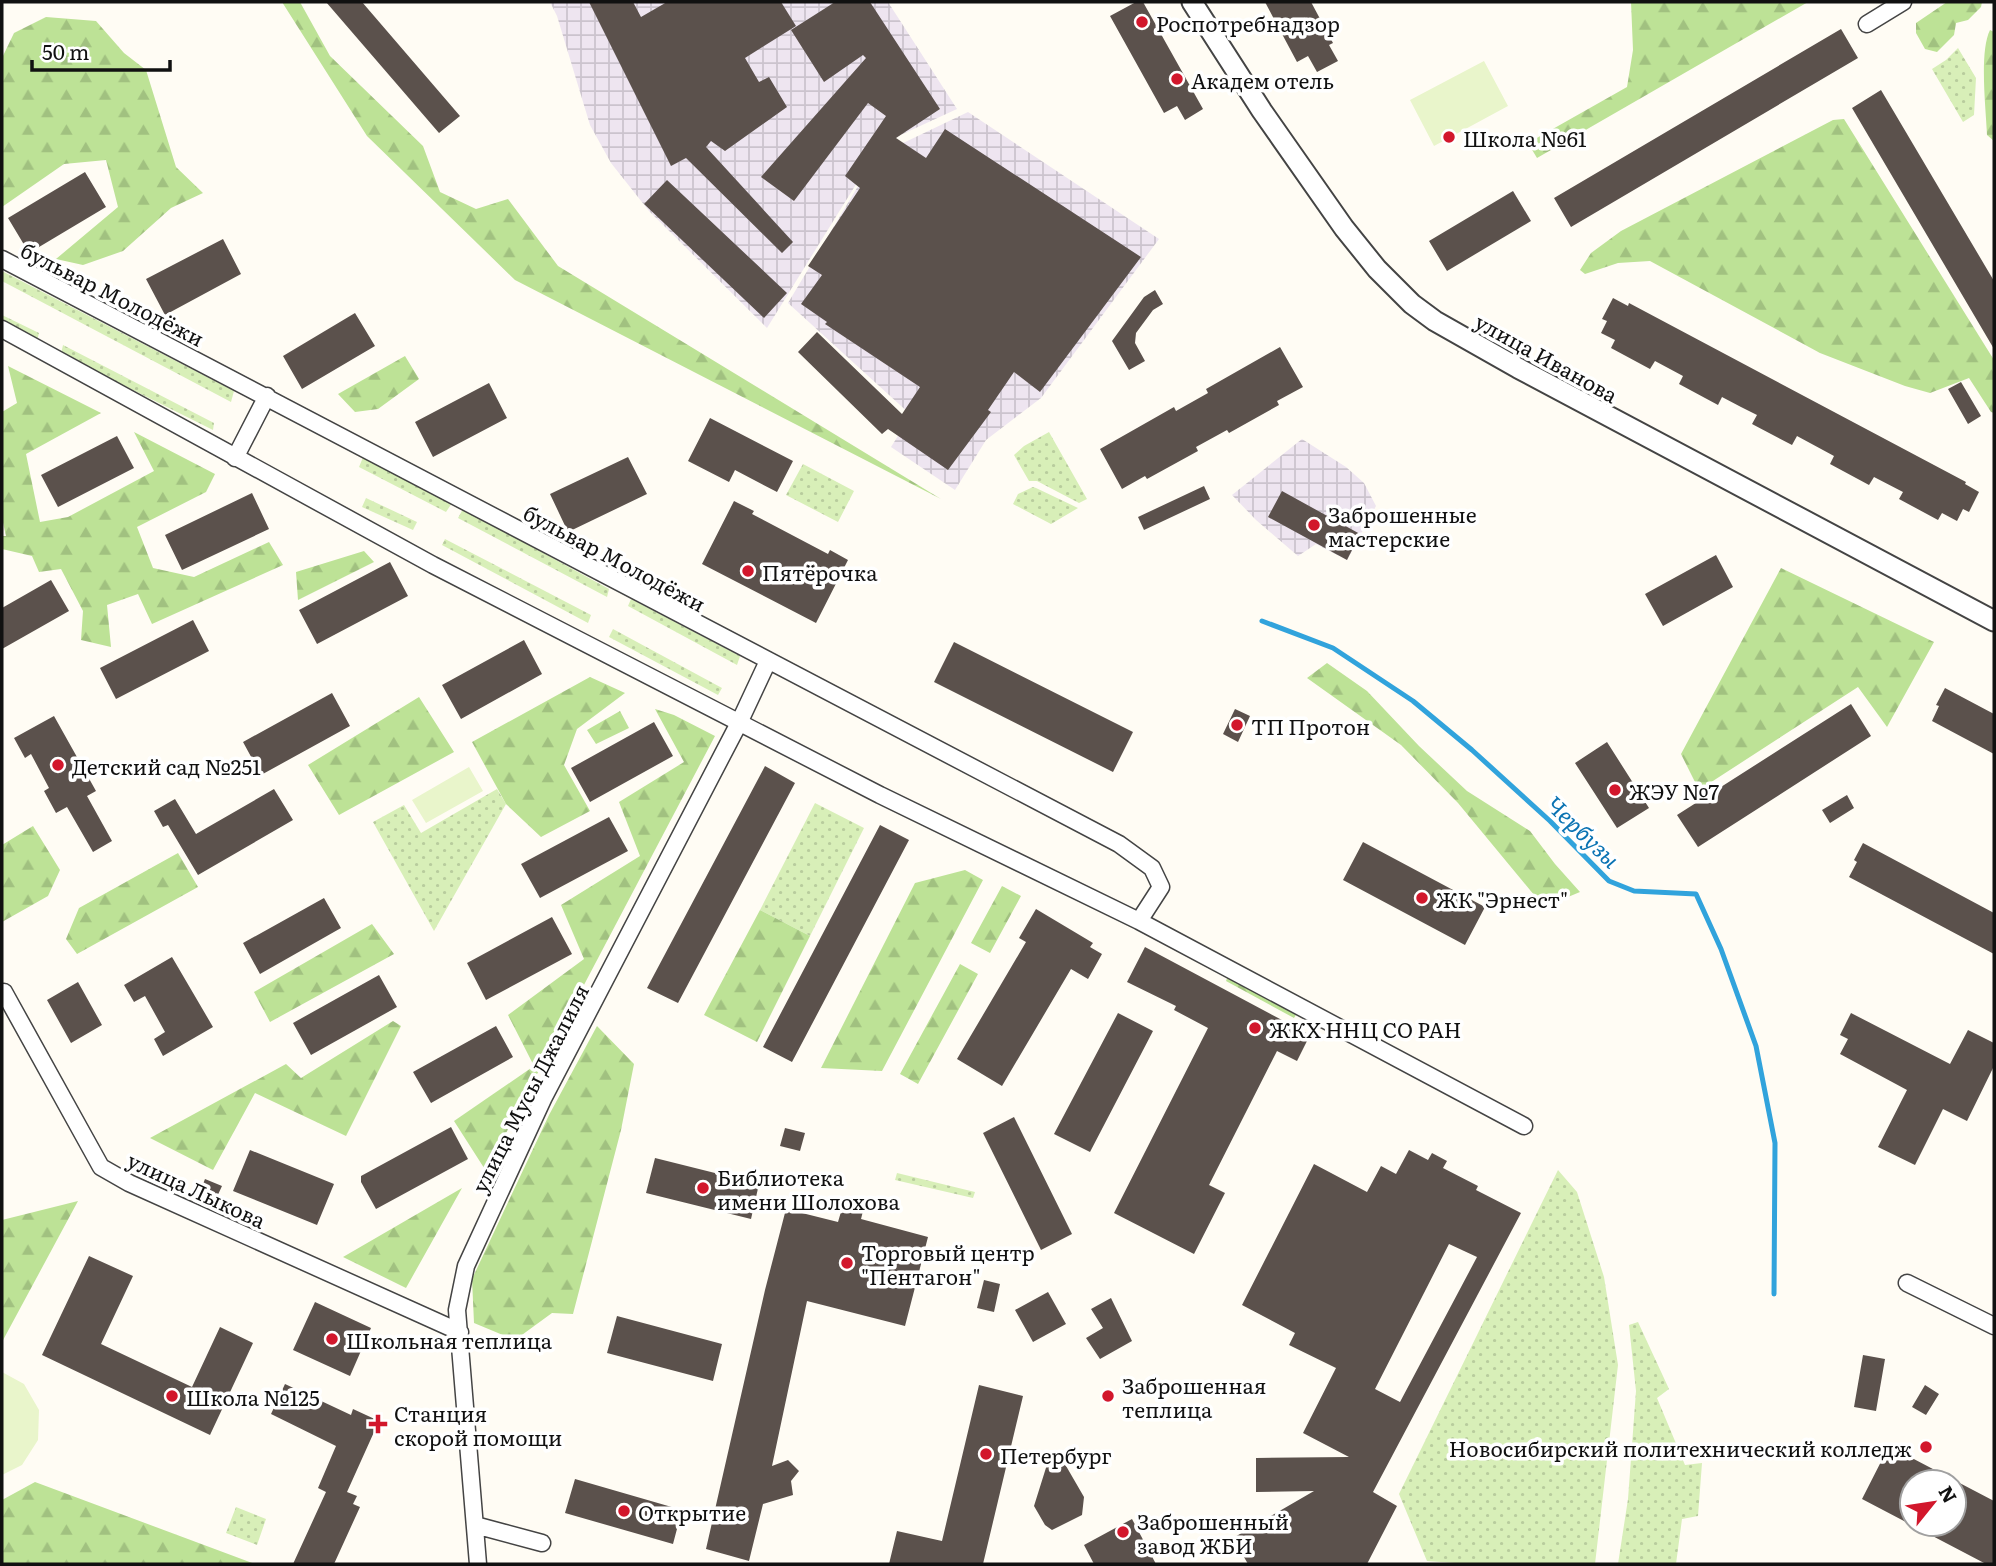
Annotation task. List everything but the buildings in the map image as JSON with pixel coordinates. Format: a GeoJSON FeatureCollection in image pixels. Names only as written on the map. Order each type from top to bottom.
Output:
{"type":"FeatureCollection","features":[{"type":"Feature","properties":{"kind":"street","name":"улица Иванова"},"geometry":{"type":"LineString","coordinates":[[1192,2],[1262,111],[1344,228],[1377,269],[1412,304],[1434,321],[1518,369],[1994,621]]}},
{"type":"Feature","properties":{"kind":"street"},"geometry":{"type":"LineString","coordinates":[[1867,24],[1903,2]]}},
{"type":"Feature","properties":{"kind":"street","name":"бульвар Молодёжи"},"geometry":{"type":"LineString","coordinates":[[2,259],[1119,844],[1152,868],[1161,887],[1139,921]]}},
{"type":"Feature","properties":{"kind":"street"},"geometry":{"type":"LineString","coordinates":[[2,329],[433,565],[880,795],[1139,921],[1524,1126]]}},
{"type":"Feature","properties":{"kind":"street"},"geometry":{"type":"LineString","coordinates":[[235,458],[267,396]]}},
{"type":"Feature","properties":{"kind":"street","name":"улица Мусы Джалиля"},"geometry":{"type":"LineString","coordinates":[[478,1564],[457,1310],[466,1266],[544,1097],[739,723],[768,661]]}},
{"type":"Feature","properties":{"kind":"street","name":"улица Лыкова"},"geometry":{"type":"LineString","coordinates":[[2,994],[4,992],[102,1167],[129,1183],[460,1332]]}},
{"type":"Feature","properties":{"kind":"street"},"geometry":{"type":"LineString","coordinates":[[1907,1283],[1994,1326]]}},
{"type":"Feature","properties":{"kind":"street"},"geometry":{"type":"LineString","coordinates":[[475,1525],[542,1543]]}},
{"type":"Feature","properties":{"kind":"shaded area"},"geometry":{"type":"Polygon","coordinates":[[[550,2],[888,2],[957,109],[881,144],[767,328],[649,211],[611,163],[590,125],[557,16],[550,2]]]}},
{"type":"Feature","properties":{"kind":"shaded area"},"geometry":{"type":"Polygon","coordinates":[[[968,112],[1159,239],[1041,398],[986,440],[955,490],[891,447],[911,415],[788,303],[876,156],[968,112]]]}},
{"type":"Feature","properties":{"kind":"shaded area"},"geometry":{"type":"Polygon","coordinates":[[[1302,439],[1346,467],[1364,483],[1376,506],[1347,560],[1316,544],[1298,556],[1232,495],[1302,439]]]}},
{"type":"Feature","properties":{"kind":"green space"},"geometry":{"type":"Polygon","coordinates":[[[282,2],[300,2],[330,56],[423,146],[440,192],[476,209],[508,199],[558,266],[941,499],[515,280],[367,136],[282,2]]]}},
{"type":"Feature","properties":{"kind":"green space"},"geometry":{"type":"Polygon","coordinates":[[[1631,2],[1808,2],[1537,158],[1528,143],[1627,87],[1633,50],[1631,2]]]}},
{"type":"Feature","properties":{"kind":"green space"},"geometry":{"type":"Polygon","coordinates":[[[1947,2],[1982,2],[1981,7],[1968,20],[1956,23],[1954,35],[1937,52],[1925,49],[1916,33],[1916,23],[1947,2]]]}},
{"type":"Feature","properties":{"kind":"green space"},"geometry":{"type":"Polygon","coordinates":[[[46,17],[96,21],[124,53],[146,70],[176,167],[203,193],[171,208],[123,251],[83,265],[56,259],[118,207],[106,160],[64,164],[2,207],[2,58],[14,33],[46,17]]]}},
{"type":"Feature","properties":{"kind":"green space"},"geometry":{"type":"Polygon","coordinates":[[[1990,30],[1994,32],[1994,141],[1987,135],[1984,81],[1985,52],[1990,30]]]}},
{"type":"Feature","properties":{"kind":"green space"},"geometry":{"type":"Polygon","coordinates":[[[1958,48],[1976,78],[1974,115],[1963,122],[1932,69],[1958,48]]]}},
{"type":"Feature","properties":{"kind":"green space"},"geometry":{"type":"Polygon","coordinates":[[[1484,61],[1508,106],[1434,146],[1410,100],[1484,61]]]}},
{"type":"Feature","properties":{"kind":"green space"},"geometry":{"type":"Polygon","coordinates":[[[1844,119],[1994,360],[1994,413],[1969,378],[1930,393],[1905,386],[1820,353],[1650,261],[1618,263],[1585,274],[1580,270],[1591,253],[1621,231],[1833,120],[1844,119]]]}},
{"type":"Feature","properties":{"kind":"green space"},"geometry":{"type":"Polygon","coordinates":[[[2,271],[234,391],[231,402],[2,281],[2,271]]]}},
{"type":"Feature","properties":{"kind":"green space"},"geometry":{"type":"Polygon","coordinates":[[[2,315],[39,333],[37,341],[2,322],[2,315]]]}},
{"type":"Feature","properties":{"kind":"green space"},"geometry":{"type":"Polygon","coordinates":[[[63,345],[214,423],[213,430],[61,354],[63,345]]]}},
{"type":"Feature","properties":{"kind":"green space"},"geometry":{"type":"Polygon","coordinates":[[[405,356],[419,379],[378,409],[355,412],[338,394],[405,356]]]}},
{"type":"Feature","properties":{"kind":"green space"},"geometry":{"type":"Polygon","coordinates":[[[8,366],[101,413],[26,454],[40,522],[68,517],[154,471],[134,432],[215,474],[206,492],[137,527],[153,568],[194,577],[269,542],[283,565],[152,624],[138,594],[107,605],[111,647],[81,640],[83,611],[61,569],[39,572],[32,556],[2,549],[2,536],[6,536],[2,518],[2,412],[17,403],[8,366]]]}},
{"type":"Feature","properties":{"kind":"green space"},"geometry":{"type":"Polygon","coordinates":[[[1049,432],[1087,499],[1079,503],[1037,481],[1029,481],[1014,455],[1049,432]]]}},
{"type":"Feature","properties":{"kind":"green space"},"geometry":{"type":"Polygon","coordinates":[[[364,455],[452,503],[446,512],[359,467],[364,455]]]}},
{"type":"Feature","properties":{"kind":"green space"},"geometry":{"type":"Polygon","coordinates":[[[803,464],[854,491],[838,522],[786,495],[803,464]]]}},
{"type":"Feature","properties":{"kind":"green space"},"geometry":{"type":"Polygon","coordinates":[[[1033,487],[1078,508],[1051,524],[1013,504],[1018,494],[1033,487]]]}},
{"type":"Feature","properties":{"kind":"green space"},"geometry":{"type":"Polygon","coordinates":[[[366,498],[417,522],[413,530],[362,507],[366,498]]]}},
{"type":"Feature","properties":{"kind":"green space"},"geometry":{"type":"Polygon","coordinates":[[[463,509],[609,589],[607,597],[458,518],[463,509]]]}},
{"type":"Feature","properties":{"kind":"green space"},"geometry":{"type":"Polygon","coordinates":[[[445,539],[591,615],[588,623],[442,545],[445,539]]]}},
{"type":"Feature","properties":{"kind":"green space"},"geometry":{"type":"Polygon","coordinates":[[[364,551],[374,562],[298,600],[296,572],[364,551]]]}},
{"type":"Feature","properties":{"kind":"green space"},"geometry":{"type":"Polygon","coordinates":[[[1781,568],[1934,642],[1887,727],[1858,687],[1699,790],[1681,754],[1781,568]]]}},
{"type":"Feature","properties":{"kind":"green space"},"geometry":{"type":"Polygon","coordinates":[[[631,599],[740,656],[737,665],[628,606],[631,599]]]}},
{"type":"Feature","properties":{"kind":"green space"},"geometry":{"type":"Polygon","coordinates":[[[613,629],[722,688],[718,695],[609,637],[613,629]]]}},
{"type":"Feature","properties":{"kind":"green space"},"geometry":{"type":"Polygon","coordinates":[[[1327,663],[1367,691],[1419,746],[1467,791],[1530,831],[1580,892],[1544,907],[1458,803],[1401,745],[1307,678],[1327,663]]]}},
{"type":"Feature","properties":{"kind":"green space"},"geometry":{"type":"Polygon","coordinates":[[[590,677],[625,693],[577,729],[564,765],[590,811],[541,837],[506,804],[472,742],[590,677]]]}},
{"type":"Feature","properties":{"kind":"green space"},"geometry":{"type":"Polygon","coordinates":[[[419,697],[454,752],[339,815],[308,765],[419,697]]]}},
{"type":"Feature","properties":{"kind":"green space"},"geometry":{"type":"Polygon","coordinates":[[[655,709],[674,715],[715,736],[486,1171],[454,1121],[534,1066],[508,1015],[584,959],[561,905],[640,856],[619,802],[684,762],[655,709]]]}},
{"type":"Feature","properties":{"kind":"green space"},"geometry":{"type":"Polygon","coordinates":[[[620,711],[629,728],[596,744],[587,730],[620,711]]]}},
{"type":"Feature","properties":{"kind":"green space"},"geometry":{"type":"Polygon","coordinates":[[[469,767],[483,791],[426,823],[412,800],[469,767]]]}},
{"type":"Feature","properties":{"kind":"green space"},"geometry":{"type":"Polygon","coordinates":[[[497,789],[506,804],[434,931],[373,822],[404,805],[421,833],[497,789]]]}},
{"type":"Feature","properties":{"kind":"green space"},"geometry":{"type":"Polygon","coordinates":[[[815,803],[864,828],[810,936],[760,910],[815,803]]]}},
{"type":"Feature","properties":{"kind":"green space"},"geometry":{"type":"Polygon","coordinates":[[[33,826],[60,870],[48,896],[2,922],[2,845],[33,826]]]}},
{"type":"Feature","properties":{"kind":"green space"},"geometry":{"type":"Polygon","coordinates":[[[178,853],[198,887],[77,954],[66,939],[79,908],[178,853]]]}},
{"type":"Feature","properties":{"kind":"green space"},"geometry":{"type":"Polygon","coordinates":[[[965,870],[983,880],[882,1071],[821,1068],[915,883],[965,870]]]}},
{"type":"Feature","properties":{"kind":"green space"},"geometry":{"type":"Polygon","coordinates":[[[1002,886],[1021,896],[990,953],[971,943],[1002,886]]]}},
{"type":"Feature","properties":{"kind":"green space"},"geometry":{"type":"Polygon","coordinates":[[[760,910],[810,936],[757,1042],[704,1015],[760,910]]]}},
{"type":"Feature","properties":{"kind":"green space"},"geometry":{"type":"Polygon","coordinates":[[[372,924],[394,954],[270,1022],[254,992],[372,924]]]}},
{"type":"Feature","properties":{"kind":"green space"},"geometry":{"type":"Polygon","coordinates":[[[960,964],[978,974],[918,1084],[900,1074],[960,964]]]}},
{"type":"Feature","properties":{"kind":"green space"},"geometry":{"type":"Polygon","coordinates":[[[1228,976],[1297,1013],[1294,1018],[1226,981],[1228,976]]]}},
{"type":"Feature","properties":{"kind":"green space"},"geometry":{"type":"Polygon","coordinates":[[[393,1021],[401,1026],[346,1136],[255,1093],[213,1170],[150,1138],[286,1064],[301,1078],[393,1021]]]}},
{"type":"Feature","properties":{"kind":"green space"},"geometry":{"type":"Polygon","coordinates":[[[597,1026],[634,1064],[621,1130],[573,1314],[552,1313],[515,1340],[474,1323],[472,1279],[549,1115],[597,1026]]]}},
{"type":"Feature","properties":{"kind":"green space"},"geometry":{"type":"Polygon","coordinates":[[[1558,1170],[1577,1192],[1604,1277],[1618,1365],[1595,1564],[1469,1564],[1427,1561],[1399,1494],[1558,1170]]]}},
{"type":"Feature","properties":{"kind":"green space"},"geometry":{"type":"Polygon","coordinates":[[[897,1173],[975,1192],[973,1198],[895,1180],[897,1173]]]}},
{"type":"Feature","properties":{"kind":"green space"},"geometry":{"type":"Polygon","coordinates":[[[462,1188],[406,1288],[343,1257],[462,1188]]]}},
{"type":"Feature","properties":{"kind":"green space"},"geometry":{"type":"Polygon","coordinates":[[[78,1201],[2,1342],[2,1220],[78,1201]]]}},
{"type":"Feature","properties":{"kind":"green space"},"geometry":{"type":"Polygon","coordinates":[[[1638,1322],[1669,1389],[1657,1398],[1685,1465],[1702,1463],[1698,1516],[1682,1519],[1676,1564],[1618,1564],[1628,1499],[1636,1391],[1629,1325],[1638,1322]]]}},
{"type":"Feature","properties":{"kind":"green space"},"geometry":{"type":"Polygon","coordinates":[[[2,1372],[24,1384],[39,1410],[38,1440],[22,1465],[2,1475],[2,1372]]]}},
{"type":"Feature","properties":{"kind":"green space"},"geometry":{"type":"Polygon","coordinates":[[[35,1482],[255,1564],[2,1564],[2,1500],[35,1482]]]}},
{"type":"Feature","properties":{"kind":"green space"},"geometry":{"type":"Polygon","coordinates":[[[236,1507],[266,1519],[257,1545],[226,1533],[236,1507]]]}},
{"type":"Feature","properties":{"kind":"waterway","name":"Чербузы"},"geometry":{"type":"LineString","coordinates":[[1262,621],[1333,648],[1413,701],[1550,821],[1609,881],[1634,891],[1696,894],[1721,949],[1756,1046],[1775,1143],[1774,1294]]}},
{"type":"Feature","properties":{"kind":"place","name":"Роспотребнадзор"},"geometry":{"type":"Point","coordinates":[1142,22]}},
{"type":"Feature","properties":{"kind":"place","name":"Академ отель"},"geometry":{"type":"Point","coordinates":[1177,79]}},
{"type":"Feature","properties":{"kind":"place","name":"Школа №61"},"geometry":{"type":"Point","coordinates":[1449,137]}},
{"type":"Feature","properties":{"kind":"place","name":"Заброшенные мастерские"},"geometry":{"type":"Point","coordinates":[1314,525]}},
{"type":"Feature","properties":{"kind":"place","name":"Пятёрочка"},"geometry":{"type":"Point","coordinates":[748,571]}},
{"type":"Feature","properties":{"kind":"place","name":"ТП Протон"},"geometry":{"type":"Point","coordinates":[1237,725]}},
{"type":"Feature","properties":{"kind":"place","name":"Детский сад №251"},"geometry":{"type":"Point","coordinates":[58,765]}},
{"type":"Feature","properties":{"kind":"place","name":"ЖЭУ №7"},"geometry":{"type":"Point","coordinates":[1615,790]}},
{"type":"Feature","properties":{"kind":"place","name":"ЖК \"Эрнест\""},"geometry":{"type":"Point","coordinates":[1422,898]}},
{"type":"Feature","properties":{"kind":"place","name":"ЖКХ ННЦ СО РАН"},"geometry":{"type":"Point","coordinates":[1255,1028]}},
{"type":"Feature","properties":{"kind":"place","name":"Библиотека имени Шолохова"},"geometry":{"type":"Point","coordinates":[703,1188]}},
{"type":"Feature","properties":{"kind":"place","name":"Торговый центр \"Пентагон\""},"geometry":{"type":"Point","coordinates":[847,1263]}},
{"type":"Feature","properties":{"kind":"place","name":"Школьная теплица"},"geometry":{"type":"Point","coordinates":[332,1339]}},
{"type":"Feature","properties":{"kind":"place","name":"Школа №125"},"geometry":{"type":"Point","coordinates":[172,1396]}},
{"type":"Feature","properties":{"kind":"place","name":"Заброшенная теплица"},"geometry":{"type":"Point","coordinates":[1108,1396]}},
{"type":"Feature","properties":{"kind":"place","name":"Станция скорой помощи"},"geometry":{"type":"Point","coordinates":[378,1424]}},
{"type":"Feature","properties":{"kind":"place","name":"Новосибирский политехнический колледж"},"geometry":{"type":"Point","coordinates":[1926,1447]}},
{"type":"Feature","properties":{"kind":"place","name":"Петербург"},"geometry":{"type":"Point","coordinates":[986,1454]}},
{"type":"Feature","properties":{"kind":"place","name":"Открытие"},"geometry":{"type":"Point","coordinates":[624,1511]}},
{"type":"Feature","properties":{"kind":"place","name":"Заброшенный завод ЖБИ"},"geometry":{"type":"Point","coordinates":[1123,1532]}}]}
